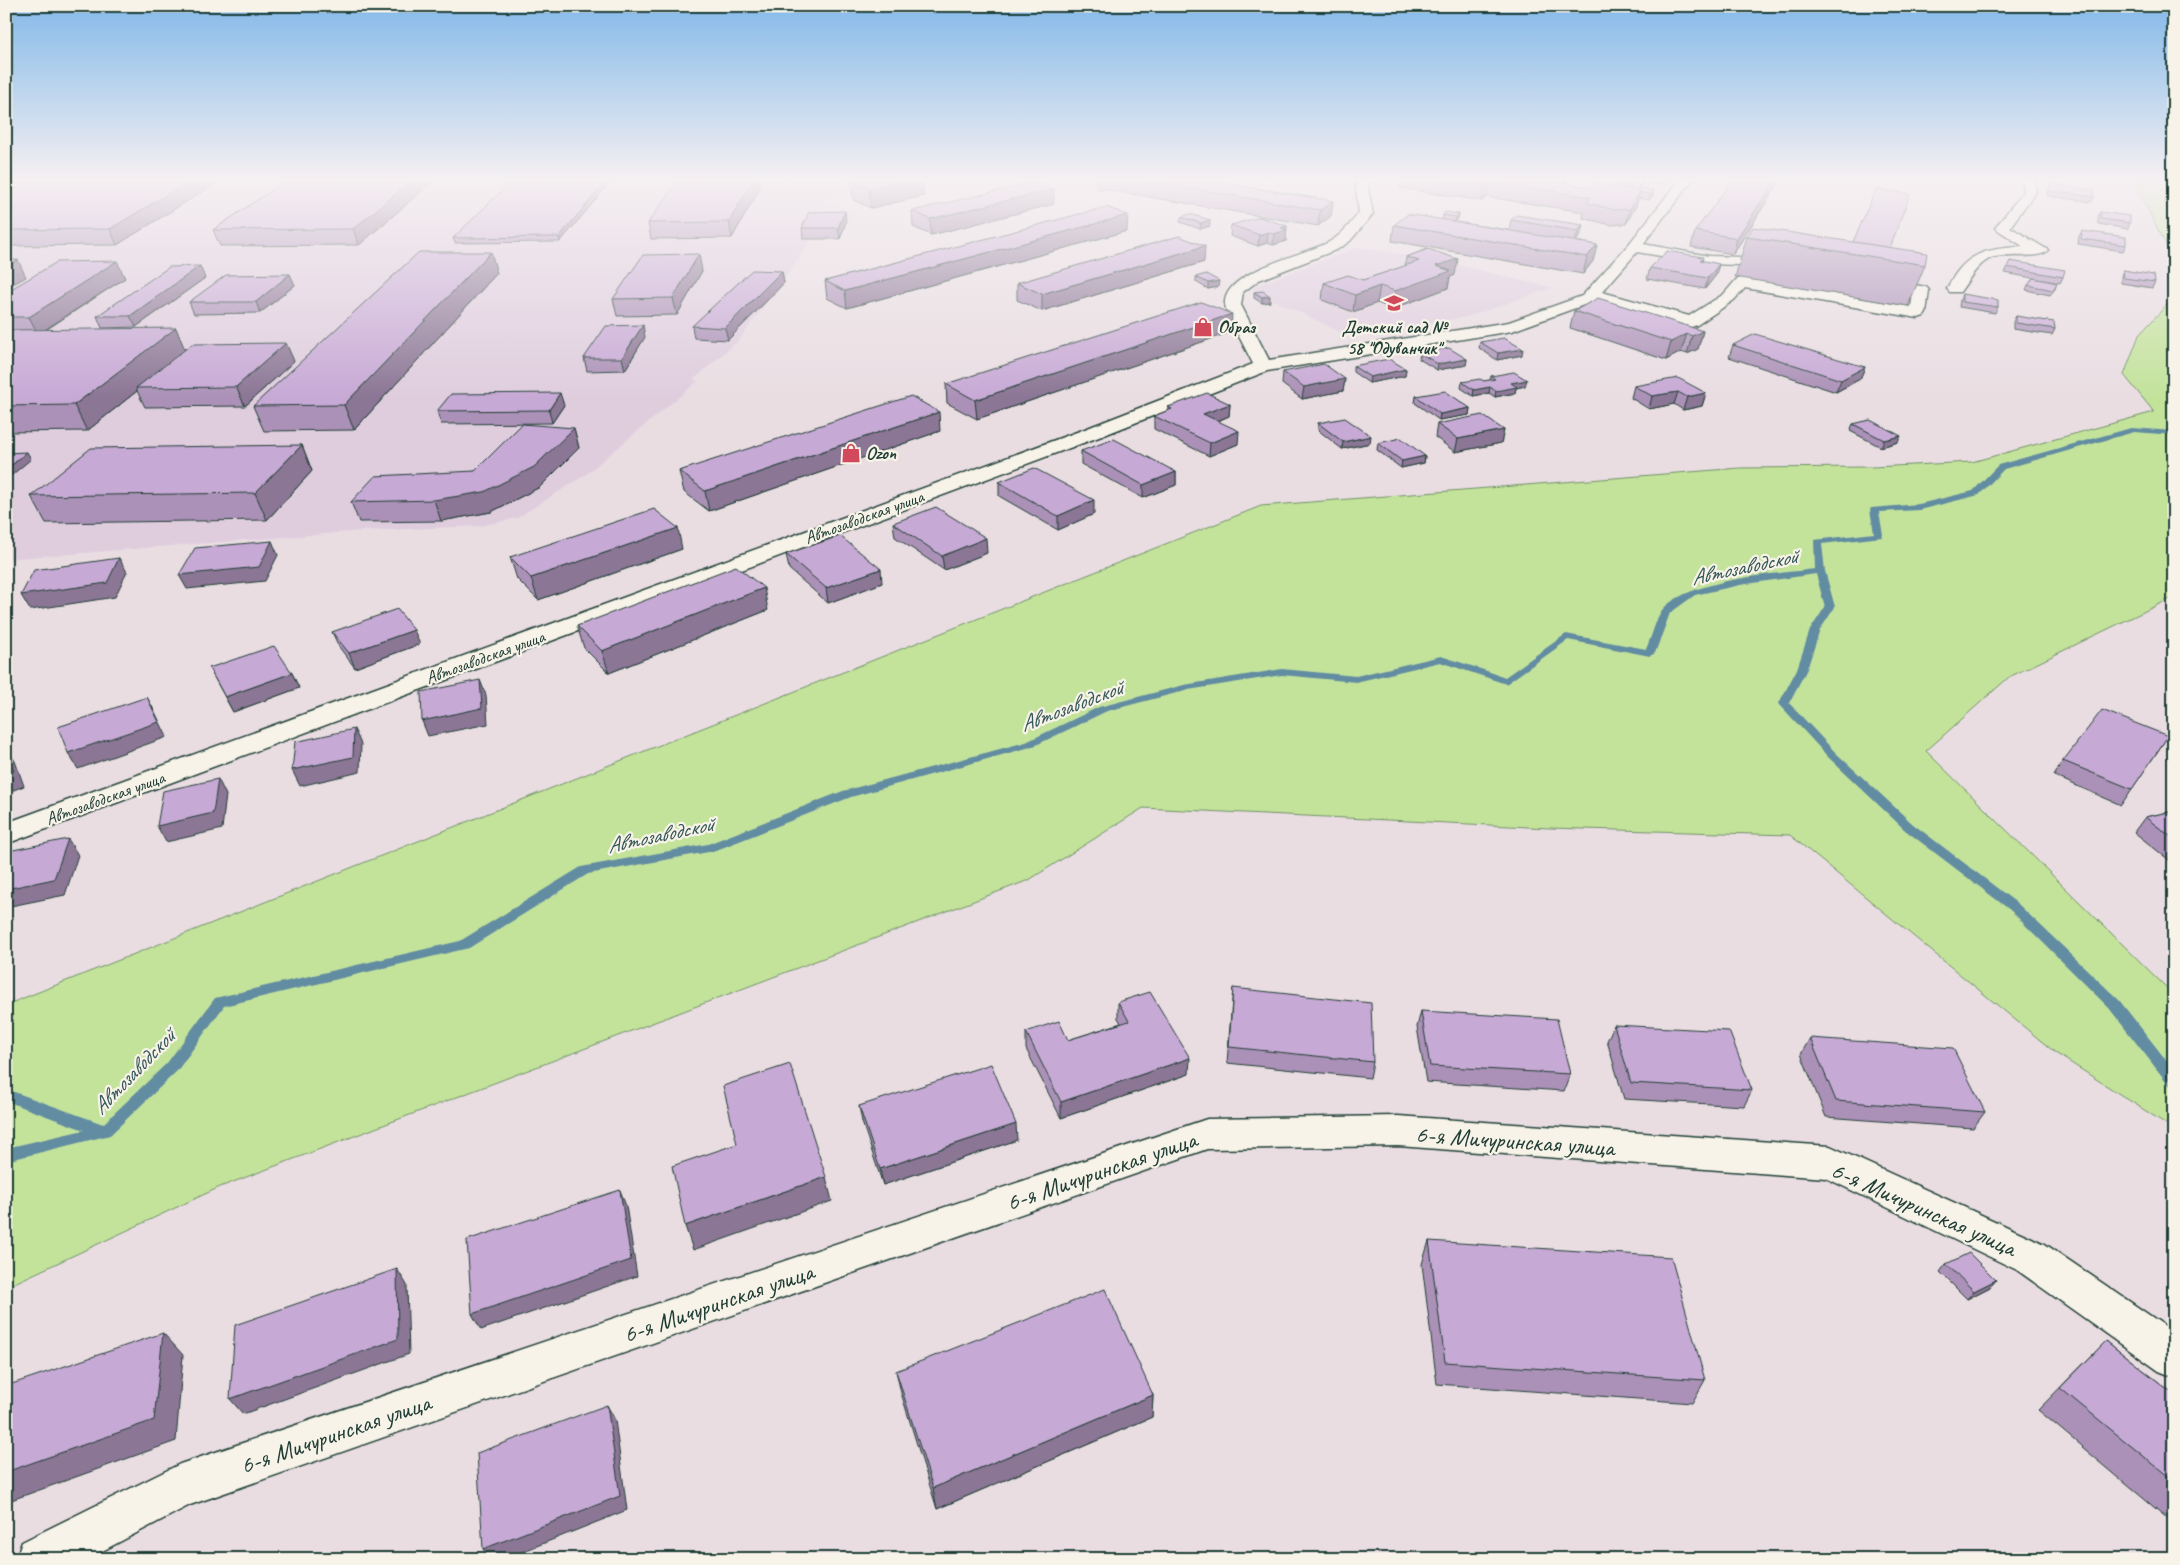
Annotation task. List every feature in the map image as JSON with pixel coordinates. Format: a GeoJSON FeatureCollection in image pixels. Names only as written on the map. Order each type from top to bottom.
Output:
{"type":"FeatureCollection","features":[{"type":"Feature","properties":{"kind":"street"},"geometry":{"type":"LineString","coordinates":[[1263,366],[1233,304],[1236,290],[1254,277],[1320,251]]}},
{"type":"Feature","properties":{"kind":"street","name":"Автозаводская улица"},"geometry":{"type":"LineString","coordinates":[[6,834],[1082,436],[1263,366],[1512,326],[1588,298],[1630,251]]}},
{"type":"Feature","properties":{"kind":"street"},"geometry":{"type":"LineString","coordinates":[[1657,251],[1709,260],[1740,261],[1788,268]]}},
{"type":"Feature","properties":{"kind":"street"},"geometry":{"type":"LineString","coordinates":[[1955,289],[1957,282],[1962,276],[1986,255],[2030,251]]}},
{"type":"Feature","properties":{"kind":"street"},"geometry":{"type":"LineString","coordinates":[[1592,294],[1691,322],[1729,297],[1741,283],[1918,313],[1921,290],[1864,281]]}},
{"type":"Feature","properties":{"kind":"street"},"geometry":{"type":"LineString","coordinates":[[1729,297],[1748,300]]}},
{"type":"Feature","properties":{"kind":"street","name":"6-я Мичуринская улица"},"geometry":{"type":"LineString","coordinates":[[39,1559],[180,1486],[1207,1134],[1398,1131],[1830,1162],[2031,1256],[2174,1357]]}},
{"type":"Feature","properties":{"kind":"shaded area"},"geometry":{"type":"Polygon","coordinates":[[[6,251],[804,251],[739,340],[693,380],[698,381],[585,475],[517,518],[481,526],[362,531],[6,559],[6,251]]]}},
{"type":"Feature","properties":{"kind":"shaded area","name":"Детский сад № 58 \"Одуванчик\""},"geometry":{"type":"Polygon","coordinates":[[[1348,251],[1382,251],[1446,262],[1552,288],[1467,317],[1353,336],[1344,334],[1251,289],[1267,281],[1348,251]]]}},
{"type":"Feature","properties":{"kind":"green space"},"geometry":{"type":"Polygon","coordinates":[[[2169,251],[2174,251],[2174,260],[2169,251]]]}},
{"type":"Feature","properties":{"kind":"green space"},"geometry":{"type":"Polygon","coordinates":[[[2174,297],[2174,597],[2009,677],[1926,751],[2174,995],[2174,1129],[2057,1054],[1790,835],[1550,828],[1143,808],[1029,880],[220,1187],[6,1287],[6,1005],[1261,506],[1740,468],[1873,467],[1972,462],[2154,412],[2124,375],[2139,335],[2174,297]]]}},
{"type":"Feature","properties":{"kind":"building"},"geometry":{"type":"Polygon","coordinates":[[[939,251],[994,251],[845,291],[825,281],[939,251]]]}},
{"type":"Feature","properties":{"kind":"building"},"geometry":{"type":"Polygon","coordinates":[[[1127,251],[1188,251],[1042,294],[1017,283],[1127,251]]]}},
{"type":"Feature","properties":{"kind":"building"},"geometry":{"type":"Polygon","coordinates":[[[1422,251],[1434,251],[1458,259],[1436,266],[1451,271],[1395,291],[1380,286],[1355,295],[1324,283],[1348,275],[1363,280],[1419,261],[1406,257],[1422,251]]]}},
{"type":"Feature","properties":{"kind":"building"},"geometry":{"type":"Polygon","coordinates":[[[1551,251],[1592,251],[1587,257],[1551,251]]]}},
{"type":"Feature","properties":{"kind":"building"},"geometry":{"type":"Polygon","coordinates":[[[1667,251],[1703,257],[1700,260],[1719,264],[1708,278],[1650,268],[1667,251]]]}},
{"type":"Feature","properties":{"kind":"building"},"geometry":{"type":"Polygon","coordinates":[[[1836,251],[1914,251],[1927,253],[1925,265],[1836,251]]]}},
{"type":"Feature","properties":{"kind":"building"},"geometry":{"type":"Polygon","coordinates":[[[419,252],[491,252],[344,405],[253,406],[419,252]]]}},
{"type":"Feature","properties":{"kind":"building"},"geometry":{"type":"Polygon","coordinates":[[[699,254],[673,298],[613,299],[643,255],[699,254]]]}},
{"type":"Feature","properties":{"kind":"building"},"geometry":{"type":"Polygon","coordinates":[[[6,260],[18,260],[6,267],[6,260]]]}},
{"type":"Feature","properties":{"kind":"building"},"geometry":{"type":"Polygon","coordinates":[[[117,261],[29,317],[6,317],[6,292],[57,262],[117,261]]]}},
{"type":"Feature","properties":{"kind":"building"},"geometry":{"type":"Polygon","coordinates":[[[2010,261],[2065,270],[2063,277],[2007,267],[2010,261]]]}},
{"type":"Feature","properties":{"kind":"building"},"geometry":{"type":"Polygon","coordinates":[[[200,266],[130,316],[97,316],[169,267],[200,266]]]}},
{"type":"Feature","properties":{"kind":"building"},"geometry":{"type":"Polygon","coordinates":[[[752,270],[782,271],[725,328],[692,326],[752,270]]]}},
{"type":"Feature","properties":{"kind":"building"},"geometry":{"type":"Polygon","coordinates":[[[2123,270],[2154,275],[2155,282],[2124,278],[2123,270]]]}},
{"type":"Feature","properties":{"kind":"building"},"geometry":{"type":"Polygon","coordinates":[[[290,274],[256,302],[189,302],[226,275],[290,274]]]}},
{"type":"Feature","properties":{"kind":"building"},"geometry":{"type":"Polygon","coordinates":[[[1206,274],[1219,281],[1208,283],[1196,277],[1206,274]]]}},
{"type":"Feature","properties":{"kind":"building"},"geometry":{"type":"Polygon","coordinates":[[[2033,278],[2057,283],[2053,290],[2028,285],[2033,278]]]}},
{"type":"Feature","properties":{"kind":"building"},"geometry":{"type":"Polygon","coordinates":[[[1263,291],[1270,296],[1262,297],[1254,292],[1263,291]]]}},
{"type":"Feature","properties":{"kind":"building"},"geometry":{"type":"Polygon","coordinates":[[[1962,294],[1998,300],[1998,307],[1962,302],[1962,294]]]}},
{"type":"Feature","properties":{"kind":"building"},"geometry":{"type":"Polygon","coordinates":[[[1598,298],[1703,331],[1692,336],[1687,334],[1671,342],[1574,311],[1598,298]]]}},
{"type":"Feature","properties":{"kind":"building"},"geometry":{"type":"Polygon","coordinates":[[[1201,302],[1232,314],[975,400],[946,384],[1201,302]]]}},
{"type":"Feature","properties":{"kind":"building"},"geometry":{"type":"Polygon","coordinates":[[[2016,316],[2054,322],[2055,329],[2016,323],[2016,316]]]}},
{"type":"Feature","properties":{"kind":"building"},"geometry":{"type":"Polygon","coordinates":[[[643,325],[622,358],[584,358],[606,326],[643,325]]]}},
{"type":"Feature","properties":{"kind":"building"},"geometry":{"type":"Polygon","coordinates":[[[176,328],[74,405],[6,406],[6,330],[176,328]]]}},
{"type":"Feature","properties":{"kind":"building"},"geometry":{"type":"Polygon","coordinates":[[[1755,334],[1865,367],[1841,380],[1733,345],[1755,334]]]}},
{"type":"Feature","properties":{"kind":"building"},"geometry":{"type":"Polygon","coordinates":[[[1504,338],[1523,349],[1498,353],[1480,342],[1504,338]]]}},
{"type":"Feature","properties":{"kind":"building"},"geometry":{"type":"Polygon","coordinates":[[[286,343],[236,387],[136,388],[192,344],[286,343]]]}},
{"type":"Feature","properties":{"kind":"building"},"geometry":{"type":"Polygon","coordinates":[[[1449,348],[1467,359],[1438,364],[1420,353],[1449,348]]]}},
{"type":"Feature","properties":{"kind":"building"},"geometry":{"type":"Polygon","coordinates":[[[1389,359],[1406,369],[1370,377],[1353,366],[1389,359]]]}},
{"type":"Feature","properties":{"kind":"building"},"geometry":{"type":"Polygon","coordinates":[[[1324,364],[1345,379],[1304,387],[1283,372],[1324,364]]]}},
{"type":"Feature","properties":{"kind":"building"},"geometry":{"type":"Polygon","coordinates":[[[1514,372],[1527,380],[1511,383],[1517,387],[1496,391],[1490,387],[1474,390],[1462,382],[1495,379],[1491,376],[1514,372]]]}},
{"type":"Feature","properties":{"kind":"building"},"geometry":{"type":"Polygon","coordinates":[[[1678,378],[1706,393],[1687,397],[1678,392],[1652,396],[1634,386],[1678,378]]]}},
{"type":"Feature","properties":{"kind":"building"},"geometry":{"type":"Polygon","coordinates":[[[1445,391],[1470,408],[1440,414],[1416,396],[1445,391]]]}},
{"type":"Feature","properties":{"kind":"building"},"geometry":{"type":"Polygon","coordinates":[[[560,393],[549,410],[437,411],[451,394],[560,393]]]}},
{"type":"Feature","properties":{"kind":"building"},"geometry":{"type":"Polygon","coordinates":[[[1207,393],[1230,404],[1203,414],[1239,431],[1210,443],[1154,416],[1172,409],[1168,407],[1207,393]]]}},
{"type":"Feature","properties":{"kind":"building"},"geometry":{"type":"Polygon","coordinates":[[[911,396],[939,412],[705,491],[679,471],[911,396]]]}},
{"type":"Feature","properties":{"kind":"building"},"geometry":{"type":"Polygon","coordinates":[[[1482,415],[1504,430],[1458,439],[1437,424],[1482,415]]]}},
{"type":"Feature","properties":{"kind":"building"},"geometry":{"type":"Polygon","coordinates":[[[1345,418],[1371,436],[1343,442],[1318,423],[1345,418]]]}},
{"type":"Feature","properties":{"kind":"building"},"geometry":{"type":"Polygon","coordinates":[[[1870,420],[1901,436],[1884,440],[1853,424],[1870,420]]]}},
{"type":"Feature","properties":{"kind":"building"},"geometry":{"type":"Polygon","coordinates":[[[522,424],[574,428],[534,467],[484,492],[434,500],[351,502],[375,476],[475,471],[522,424]]]}},
{"type":"Feature","properties":{"kind":"building"},"geometry":{"type":"Polygon","coordinates":[[[1401,438],[1425,456],[1402,461],[1378,443],[1401,438]]]}},
{"type":"Feature","properties":{"kind":"building"},"geometry":{"type":"Polygon","coordinates":[[[1114,439],[1176,472],[1143,485],[1081,451],[1114,439]]]}},
{"type":"Feature","properties":{"kind":"building"},"geometry":{"type":"Polygon","coordinates":[[[302,445],[255,493],[31,496],[91,448],[302,445]]]}},
{"type":"Feature","properties":{"kind":"building"},"geometry":{"type":"Polygon","coordinates":[[[27,452],[6,470],[6,453],[27,452]]]}},
{"type":"Feature","properties":{"kind":"building"},"geometry":{"type":"Polygon","coordinates":[[[1034,468],[1094,500],[1058,516],[999,482],[1034,468]]]}},
{"type":"Feature","properties":{"kind":"building"},"geometry":{"type":"Polygon","coordinates":[[[936,507],[986,538],[942,556],[893,523],[936,507]]]}},
{"type":"Feature","properties":{"kind":"building"},"geometry":{"type":"Polygon","coordinates":[[[654,509],[678,528],[531,578],[510,557],[654,509]]]}},
{"type":"Feature","properties":{"kind":"building"},"geometry":{"type":"Polygon","coordinates":[[[840,536],[881,569],[826,588],[786,554],[840,536]]]}},
{"type":"Feature","properties":{"kind":"building"},"geometry":{"type":"Polygon","coordinates":[[[272,541],[259,567],[179,575],[195,548],[272,541]]]}},
{"type":"Feature","properties":{"kind":"building"},"geometry":{"type":"Polygon","coordinates":[[[119,558],[107,583],[21,595],[34,570],[119,558]]]}},
{"type":"Feature","properties":{"kind":"building"},"geometry":{"type":"Polygon","coordinates":[[[736,566],[764,588],[602,651],[577,626],[736,566]]]}},
{"type":"Feature","properties":{"kind":"building"},"geometry":{"type":"Polygon","coordinates":[[[397,609],[414,630],[349,653],[332,632],[397,609]]]}},
{"type":"Feature","properties":{"kind":"building"},"geometry":{"type":"Polygon","coordinates":[[[274,646],[292,673],[225,697],[209,668],[274,646]]]}},
{"type":"Feature","properties":{"kind":"building"},"geometry":{"type":"Polygon","coordinates":[[[480,680],[482,708],[422,721],[421,692],[480,680]]]}},
{"type":"Feature","properties":{"kind":"building"},"geometry":{"type":"Polygon","coordinates":[[[147,697],[159,722],[68,753],[58,727],[147,697]]]}},
{"type":"Feature","properties":{"kind":"building"},"geometry":{"type":"Polygon","coordinates":[[[2102,710],[2168,736],[2132,789],[2063,761],[2102,710]]]}},
{"type":"Feature","properties":{"kind":"building"},"geometry":{"type":"Polygon","coordinates":[[[354,729],[353,757],[292,770],[295,742],[354,729]]]}},
{"type":"Feature","properties":{"kind":"building"},"geometry":{"type":"Polygon","coordinates":[[[6,751],[14,771],[6,773],[6,751]]]}},
{"type":"Feature","properties":{"kind":"building"},"geometry":{"type":"Polygon","coordinates":[[[218,779],[213,813],[157,826],[163,791],[218,779]]]}},
{"type":"Feature","properties":{"kind":"building"},"geometry":{"type":"Polygon","coordinates":[[[2174,811],[2174,839],[2145,817],[2174,811]]]}},
{"type":"Feature","properties":{"kind":"building"},"geometry":{"type":"Polygon","coordinates":[[[68,839],[54,879],[6,889],[6,855],[8,851],[68,839]]]}},
{"type":"Feature","properties":{"kind":"building"},"geometry":{"type":"Polygon","coordinates":[[[1233,988],[1371,1003],[1373,1062],[1229,1047],[1233,988]]]}},
{"type":"Feature","properties":{"kind":"building"},"geometry":{"type":"Polygon","coordinates":[[[1150,992],[1190,1058],[1061,1102],[1026,1032],[1059,1021],[1068,1040],[1129,1021],[1118,1002],[1150,992]]]}},
{"type":"Feature","properties":{"kind":"building"},"geometry":{"type":"Polygon","coordinates":[[[1421,1011],[1557,1019],[1570,1074],[1430,1066],[1421,1011]]]}},
{"type":"Feature","properties":{"kind":"building"},"geometry":{"type":"Polygon","coordinates":[[[1614,1025],[1729,1031],[1752,1090],[1631,1083],[1614,1025]]]}},
{"type":"Feature","properties":{"kind":"building"},"geometry":{"type":"Polygon","coordinates":[[[1810,1038],[1953,1048],[1985,1112],[1836,1101],[1810,1038]]]}},
{"type":"Feature","properties":{"kind":"building"},"geometry":{"type":"Polygon","coordinates":[[[790,1064],[826,1177],[685,1226],[672,1166],[737,1144],[723,1086],[790,1064]]]}},
{"type":"Feature","properties":{"kind":"building"},"geometry":{"type":"Polygon","coordinates":[[[991,1064],[1016,1124],[880,1169],[859,1106],[991,1064]]]}},
{"type":"Feature","properties":{"kind":"building"},"geometry":{"type":"Polygon","coordinates":[[[620,1190],[631,1260],[472,1314],[467,1240],[620,1190]]]}},
{"type":"Feature","properties":{"kind":"building"},"geometry":{"type":"Polygon","coordinates":[[[1429,1241],[1671,1257],[1705,1380],[1445,1362],[1429,1241]]]}},
{"type":"Feature","properties":{"kind":"building"},"geometry":{"type":"Polygon","coordinates":[[[1969,1253],[1996,1280],[1974,1291],[1946,1264],[1969,1253]]]}},
{"type":"Feature","properties":{"kind":"building"},"geometry":{"type":"Polygon","coordinates":[[[397,1269],[398,1339],[230,1399],[235,1325],[397,1269]]]}},
{"type":"Feature","properties":{"kind":"building"},"geometry":{"type":"Polygon","coordinates":[[[1105,1289],[1153,1395],[933,1488],[896,1371],[1105,1289]]]}},
{"type":"Feature","properties":{"kind":"building"},"geometry":{"type":"Polygon","coordinates":[[[163,1333],[154,1420],[6,1472],[6,1386],[163,1333]]]}},
{"type":"Feature","properties":{"kind":"building"},"geometry":{"type":"Polygon","coordinates":[[[2106,1341],[2174,1394],[2174,1481],[2060,1388],[2106,1341]]]}},
{"type":"Feature","properties":{"kind":"building"},"geometry":{"type":"Polygon","coordinates":[[[607,1405],[620,1496],[483,1549],[477,1453],[607,1405]]]}},
{"type":"Feature","properties":{"kind":"waterway","name":"Автозаводской"},"geometry":{"type":"LineString","coordinates":[[1820,571],[1817,542],[1879,535],[1874,510],[1919,507],[1976,493],[2001,467],[2134,430],[2174,433]]}},
{"type":"Feature","properties":{"kind":"waterway","name":"Автозаводской"},"geometry":{"type":"LineString","coordinates":[[105,1131],[172,1067],[220,1002],[464,945],[585,870],[710,848],[847,794],[1030,744],[1103,709],[1188,687],[1282,672],[1356,679],[1441,659],[1506,681],[1566,637],[1650,653],[1666,612],[1692,593],[1740,582],[1820,571]]}},
{"type":"Feature","properties":{"kind":"waterway"},"geometry":{"type":"LineString","coordinates":[[1820,571],[1830,607],[1815,630],[1802,669],[1784,703],[1832,755],[1909,827],[2014,907],[2114,1004],[2174,1081]]}},
{"type":"Feature","properties":{"kind":"waterway"},"geometry":{"type":"LineString","coordinates":[[6,1095],[105,1131]]}},
{"type":"Feature","properties":{"kind":"waterway","name":"Автозаводской"},"geometry":{"type":"LineString","coordinates":[[6,1155],[105,1131]]}},
{"type":"Feature","properties":{"kind":"place","name":"Детский сад № 58 \"Одуванчик\""},"geometry":{"type":"Point","coordinates":[1394,303]}},
{"type":"Feature","properties":{"kind":"place","name":"Образ"},"geometry":{"type":"Point","coordinates":[1203,327]}},
{"type":"Feature","properties":{"kind":"place","name":"Ozon"},"geometry":{"type":"Point","coordinates":[851,453]}}]}
